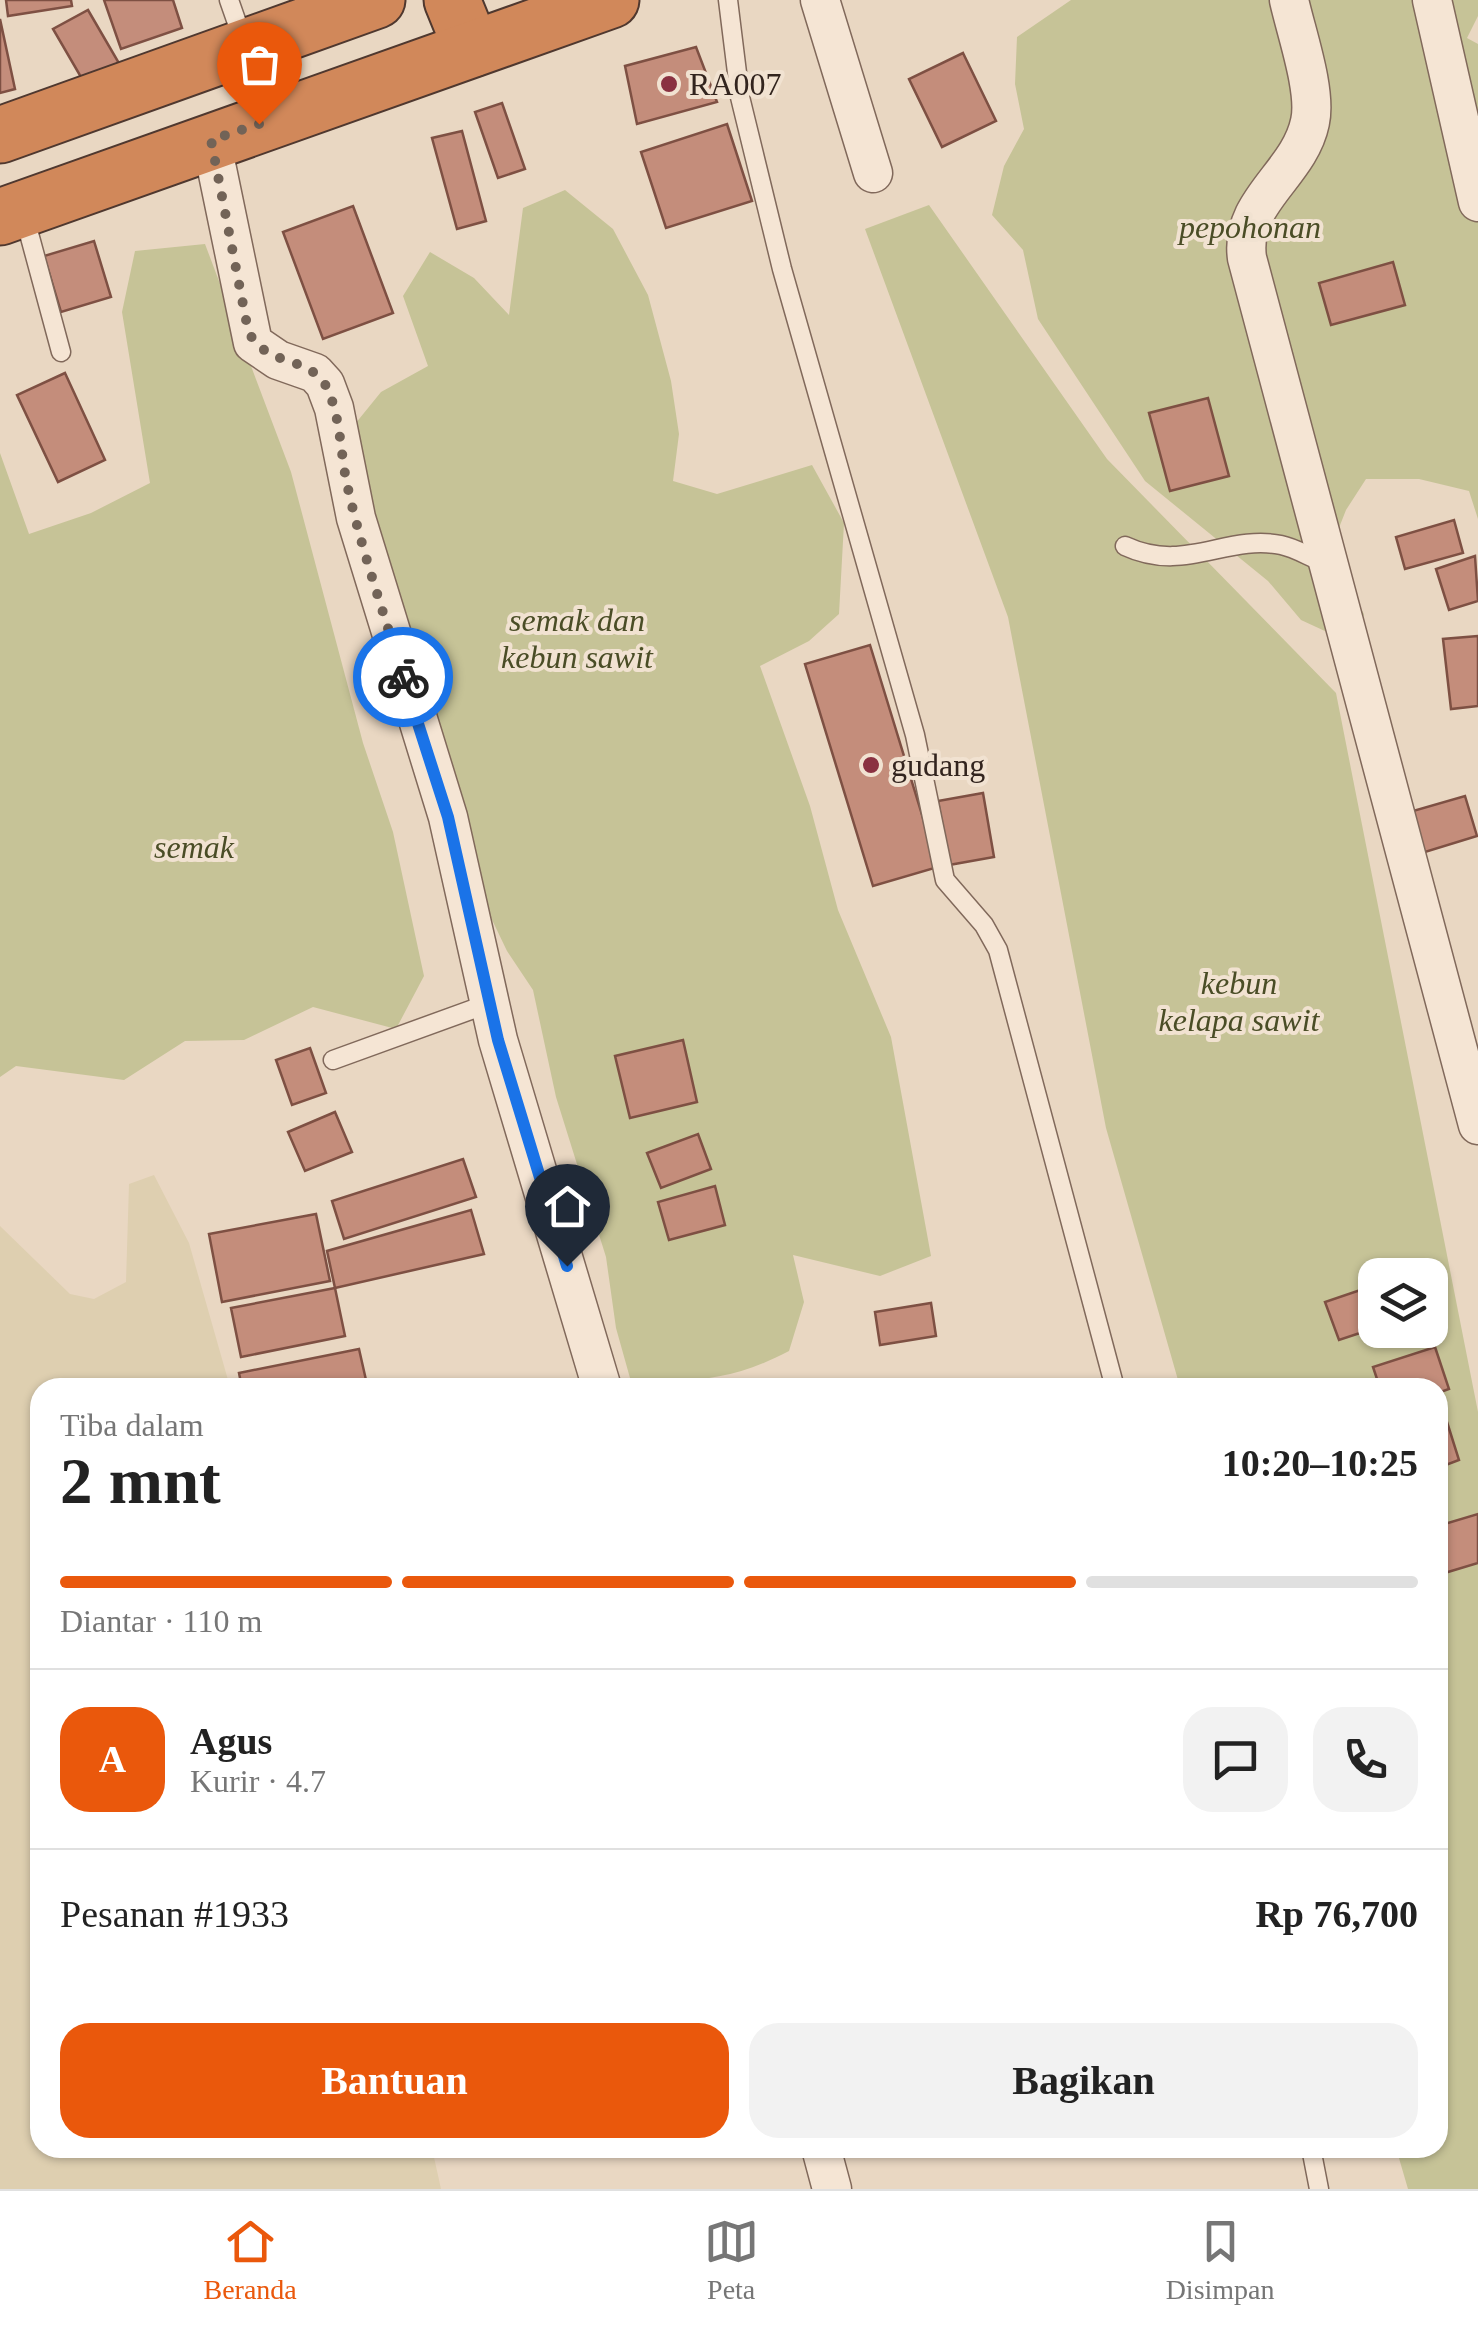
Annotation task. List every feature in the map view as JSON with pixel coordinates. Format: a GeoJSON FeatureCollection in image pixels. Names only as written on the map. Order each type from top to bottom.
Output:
{"type":"FeatureCollection","features":[{"type":"Feature","properties":{"kind":"highway"},"geometry":{"type":"LineString","coordinates":[[0,135],[237,22],[377,0]]}},
{"type":"Feature","properties":{"kind":"highway"},"geometry":{"type":"LineString","coordinates":[[11,213],[211,140],[462,24],[611,0]]}},
{"type":"Feature","properties":{"kind":"street"},"geometry":{"type":"LineString","coordinates":[[820,0],[873,174]]}},
{"type":"Feature","properties":{"kind":"street"},"geometry":{"type":"LineString","coordinates":[[1289,0],[1310,122],[1294,156],[1249,220],[1244,238],[1314,520],[1478,1125]]}},
{"type":"Feature","properties":{"kind":"street"},"geometry":{"type":"LineString","coordinates":[[1432,0],[1478,202]]}},
{"type":"Feature","properties":{"kind":"street"},"geometry":{"type":"LineString","coordinates":[[211,140],[253,343],[278,360],[315,373],[325,384],[334,408],[356,518],[448,817],[490,1004],[599,1378]]}},
{"type":"Feature","properties":{"kind":"street"},"geometry":{"type":"LineString","coordinates":[[824,2158],[832,2189]]}},
{"type":"Feature","properties":{"kind":"lane"},"geometry":{"type":"LineString","coordinates":[[728,0],[740,97],[782,269],[915,735],[945,880],[984,926],[998,950],[1112,1378]]}},
{"type":"Feature","properties":{"kind":"lane"},"geometry":{"type":"LineString","coordinates":[[11,213],[61,352]]}},
{"type":"Feature","properties":{"kind":"lane"},"geometry":{"type":"LineString","coordinates":[[1281,545],[1314,520]]}},
{"type":"Feature","properties":{"kind":"lane"},"geometry":{"type":"LineString","coordinates":[[1125,546],[1184,559],[1240,547],[1281,545],[1326,563]]}},
{"type":"Feature","properties":{"kind":"lane"},"geometry":{"type":"LineString","coordinates":[[332,1060],[490,1004]]}},
{"type":"Feature","properties":{"kind":"lane"},"geometry":{"type":"LineString","coordinates":[[1312,2158],[1320,2189]]}},
{"type":"Feature","properties":{"kind":"shaded area"},"geometry":{"type":"Polygon","coordinates":[[[154,1175],[189,1243],[227,1378],[30,1378],[30,2158],[434,2158],[441,2189],[0,2189],[0,1226],[70,1294],[94,1299],[126,1282],[129,1184],[154,1175]]]}},
{"type":"Feature","properties":{"kind":"green space","name":"pepohonan"},"geometry":{"type":"Polygon","coordinates":[[[1071,0],[1478,0],[1478,16],[1467,38],[1478,44],[1478,519],[1469,491],[1419,479],[1366,479],[1346,510],[1331,548],[1342,577],[1364,614],[1353,644],[1301,620],[1268,581],[1145,481],[1038,319],[1023,250],[992,215],[1004,166],[1024,129],[1015,84],[1017,37],[1071,0]]]}},
{"type":"Feature","properties":{"kind":"green space","name":"semak dan kebun sawit"},"geometry":{"type":"Polygon","coordinates":[[[565,190],[613,229],[648,295],[671,381],[679,434],[673,481],[717,494],[812,465],[844,523],[839,614],[809,641],[760,666],[810,806],[838,910],[891,1037],[931,1256],[880,1276],[793,1255],[804,1302],[789,1351],[750,1368],[712,1378],[630,1378],[616,1328],[606,1257],[556,1097],[533,990],[507,951],[472,878],[338,445],[381,392],[428,366],[403,296],[430,252],[474,278],[509,315],[523,208],[565,190]]]}},
{"type":"Feature","properties":{"kind":"green space","name":"kebun kelapa sawit"},"geometry":{"type":"Polygon","coordinates":[[[929,205],[1107,459],[1336,693],[1448,1258],[1358,1258],[1358,1348],[1448,1348],[1448,1260],[1478,1412],[1478,2189],[1408,2189],[1399,2158],[1448,2158],[1448,1378],[1177,1378],[1106,1128],[1008,617],[865,229],[929,205]]]}},
{"type":"Feature","properties":{"kind":"green space","name":"semak"},"geometry":{"type":"Polygon","coordinates":[[[205,244],[291,472],[363,743],[393,832],[424,976],[396,1029],[313,1007],[244,1040],[185,1041],[124,1080],[16,1066],[0,1077],[0,453],[29,534],[91,513],[150,483],[122,312],[135,251],[205,244]]]}},
{"type":"Feature","properties":{"kind":"building"},"geometry":{"type":"Polygon","coordinates":[[[6,0],[71,0],[72,6],[8,16],[6,0]]]}},
{"type":"Feature","properties":{"kind":"building"},"geometry":{"type":"Polygon","coordinates":[[[104,0],[173,0],[182,28],[121,49],[104,0]]]}},
{"type":"Feature","properties":{"kind":"building"},"geometry":{"type":"Polygon","coordinates":[[[88,10],[127,77],[92,96],[53,29],[88,10]]]}},
{"type":"Feature","properties":{"kind":"building"},"geometry":{"type":"Polygon","coordinates":[[[0,19],[15,89],[0,93],[0,19]]]}},
{"type":"Feature","properties":{"kind":"building","name":"RA007"},"geometry":{"type":"Polygon","coordinates":[[[696,47],[717,102],[637,124],[625,66],[696,47]]]}},
{"type":"Feature","properties":{"kind":"building"},"geometry":{"type":"Polygon","coordinates":[[[963,53],[996,121],[942,147],[909,79],[963,53]]]}},
{"type":"Feature","properties":{"kind":"building"},"geometry":{"type":"Polygon","coordinates":[[[502,103],[525,169],[498,178],[475,112],[502,103]]]}},
{"type":"Feature","properties":{"kind":"building"},"geometry":{"type":"Polygon","coordinates":[[[727,124],[752,201],[666,228],[641,152],[727,124]]]}},
{"type":"Feature","properties":{"kind":"building"},"geometry":{"type":"Polygon","coordinates":[[[462,131],[486,221],[457,229],[432,138],[462,131]]]}},
{"type":"Feature","properties":{"kind":"building"},"geometry":{"type":"Polygon","coordinates":[[[353,206],[393,313],[323,339],[283,232],[353,206]]]}},
{"type":"Feature","properties":{"kind":"building"},"geometry":{"type":"Polygon","coordinates":[[[94,241],[111,297],[61,312],[44,256],[94,241]]]}},
{"type":"Feature","properties":{"kind":"building"},"geometry":{"type":"Polygon","coordinates":[[[1393,262],[1405,305],[1331,325],[1319,283],[1393,262]]]}},
{"type":"Feature","properties":{"kind":"building"},"geometry":{"type":"Polygon","coordinates":[[[65,373],[105,460],[58,482],[17,395],[65,373]]]}},
{"type":"Feature","properties":{"kind":"building"},"geometry":{"type":"Polygon","coordinates":[[[1208,398],[1229,476],[1170,491],[1149,413],[1208,398]]]}},
{"type":"Feature","properties":{"kind":"building"},"geometry":{"type":"Polygon","coordinates":[[[1454,520],[1463,553],[1405,569],[1396,537],[1454,520]]]}},
{"type":"Feature","properties":{"kind":"building"},"geometry":{"type":"Polygon","coordinates":[[[1475,556],[1478,601],[1449,610],[1436,569],[1475,556]]]}},
{"type":"Feature","properties":{"kind":"building"},"geometry":{"type":"Polygon","coordinates":[[[1478,636],[1478,706],[1451,709],[1443,639],[1478,636]]]}},
{"type":"Feature","properties":{"kind":"building","name":"gudang"},"geometry":{"type":"Polygon","coordinates":[[[870,645],[938,867],[873,886],[805,664],[870,645]]]}},
{"type":"Feature","properties":{"kind":"building"},"geometry":{"type":"Polygon","coordinates":[[[983,793],[994,857],[949,865],[938,801],[983,793]]]}},
{"type":"Feature","properties":{"kind":"building"},"geometry":{"type":"Polygon","coordinates":[[[1465,796],[1477,836],[1412,856],[1399,815],[1465,796]]]}},
{"type":"Feature","properties":{"kind":"building"},"geometry":{"type":"Polygon","coordinates":[[[683,1040],[697,1102],[630,1118],[615,1056],[683,1040]]]}},
{"type":"Feature","properties":{"kind":"building"},"geometry":{"type":"Polygon","coordinates":[[[310,1048],[326,1093],[292,1105],[276,1060],[310,1048]]]}},
{"type":"Feature","properties":{"kind":"building"},"geometry":{"type":"Polygon","coordinates":[[[335,1112],[352,1152],[305,1171],[288,1132],[335,1112]]]}},
{"type":"Feature","properties":{"kind":"building"},"geometry":{"type":"Polygon","coordinates":[[[698,1134],[711,1169],[661,1188],[647,1153],[698,1134]]]}},
{"type":"Feature","properties":{"kind":"building"},"geometry":{"type":"Polygon","coordinates":[[[463,1159],[476,1197],[344,1239],[332,1201],[463,1159]]]}},
{"type":"Feature","properties":{"kind":"building"},"geometry":{"type":"Polygon","coordinates":[[[715,1186],[725,1225],[669,1240],[658,1202],[715,1186]]]}},
{"type":"Feature","properties":{"kind":"building"},"geometry":{"type":"Polygon","coordinates":[[[471,1210],[484,1254],[335,1288],[327,1251],[471,1210]]]}},
{"type":"Feature","properties":{"kind":"building"},"geometry":{"type":"Polygon","coordinates":[[[316,1214],[330,1281],[222,1302],[209,1234],[316,1214]]]}},
{"type":"Feature","properties":{"kind":"building"},"geometry":{"type":"Polygon","coordinates":[[[335,1288],[345,1336],[241,1357],[231,1308],[335,1288]]]}},
{"type":"Feature","properties":{"kind":"building"},"geometry":{"type":"Polygon","coordinates":[[[1358,1291],[1358,1334],[1339,1340],[1325,1302],[1358,1291]]]}},
{"type":"Feature","properties":{"kind":"building"},"geometry":{"type":"Polygon","coordinates":[[[931,1303],[936,1336],[880,1345],[875,1312],[931,1303]]]}},
{"type":"Feature","properties":{"kind":"building"},"geometry":{"type":"Polygon","coordinates":[[[1435,1348],[1445,1378],[1377,1378],[1373,1367],[1435,1348]]]}},
{"type":"Feature","properties":{"kind":"building"},"geometry":{"type":"Polygon","coordinates":[[[359,1349],[366,1378],[240,1378],[239,1373],[359,1349]]]}},
{"type":"Feature","properties":{"kind":"building"},"geometry":{"type":"Polygon","coordinates":[[[1448,1425],[1459,1460],[1448,1464],[1448,1425]]]}},
{"type":"Feature","properties":{"kind":"building"},"geometry":{"type":"Polygon","coordinates":[[[1478,1514],[1478,1563],[1448,1572],[1448,1523],[1478,1514]]]}},
{"type":"Feature","properties":{"kind":"way so far"},"geometry":{"type":"LineString","coordinates":[[259,124],[211,140],[248,330],[261,350],[315,373],[325,384],[334,408],[346,483],[403,677]]}},
{"type":"Feature","properties":{"kind":"place","name":"RA007"},"geometry":{"type":"Point","coordinates":[669,84]}},
{"type":"Feature","properties":{"kind":"place","name":"gudang"},"geometry":{"type":"Point","coordinates":[871,765]}},
{"type":"Feature","properties":{"kind":"route"},"geometry":{"type":"LineString","coordinates":[[403,677],[448,817],[498,1040],[567,1266]]}}]}
